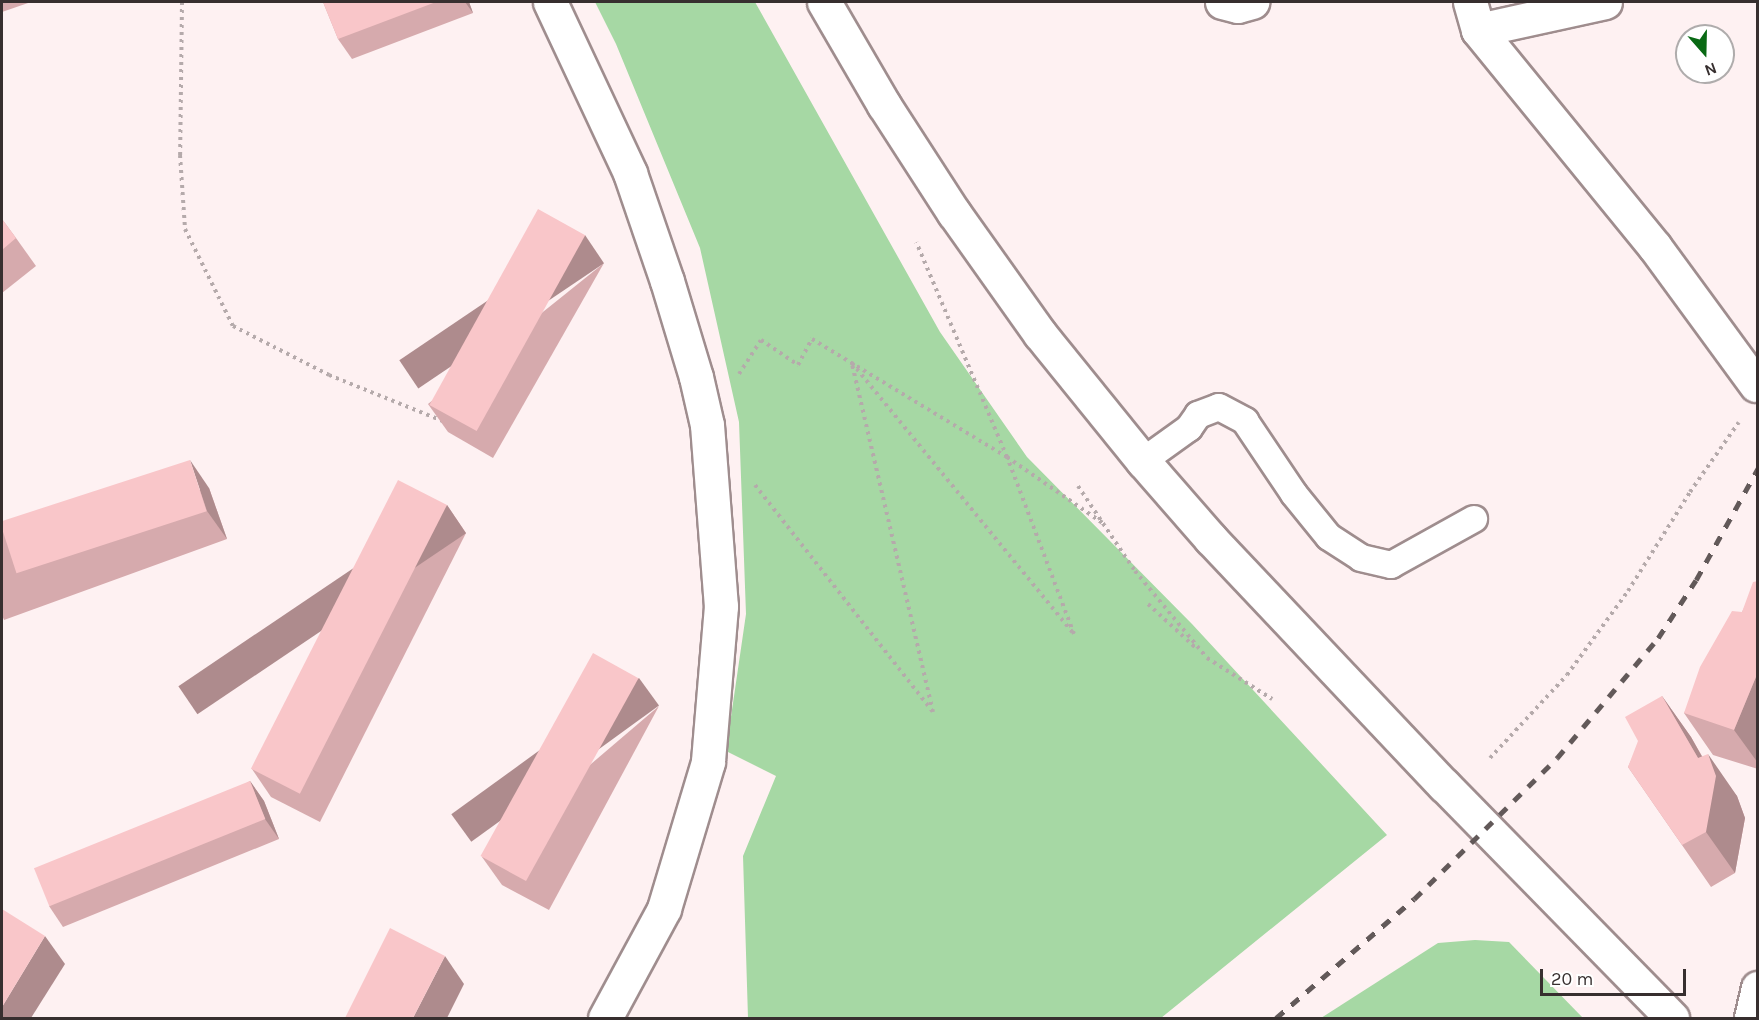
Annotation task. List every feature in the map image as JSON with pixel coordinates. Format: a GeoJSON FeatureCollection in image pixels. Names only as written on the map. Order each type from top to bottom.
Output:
{"type":"FeatureCollection","features":[{"type":"Feature","properties":{"kind":"street"},"geometry":{"type":"LineString","coordinates":[[550,2],[630,172],[668,280],[707,425],[721,606],[708,762],[664,909],[605,1018]]}},
{"type":"Feature","properties":{"kind":"street"},"geometry":{"type":"LineString","coordinates":[[824,2],[884,105],[954,213],[1040,334],[1143,461],[1211,539],[1436,777],[1672,1018]]}},
{"type":"Feature","properties":{"kind":"street"},"geometry":{"type":"LineString","coordinates":[[1222,2],[1239,6],[1252,2]]}},
{"type":"Feature","properties":{"kind":"street"},"geometry":{"type":"LineString","coordinates":[[1474,16],[1605,2]]}},
{"type":"Feature","properties":{"kind":"street"},"geometry":{"type":"LineString","coordinates":[[1474,16],[1655,247],[1756,385]]}},
{"type":"Feature","properties":{"kind":"street"},"geometry":{"type":"LineString","coordinates":[[1751,1018],[1758,988]]}},
{"type":"Feature","properties":{"kind":"lane"},"geometry":{"type":"LineString","coordinates":[[1143,461],[1189,428],[1198,415],[1219,407],[1245,421],[1294,494],[1329,537],[1361,558],[1391,565],[1474,519]]}},
{"type":"Feature","properties":{"kind":"path"},"geometry":{"type":"LineString","coordinates":[[182,2],[180,155],[185,229],[233,326],[329,375],[444,422]]}},
{"type":"Feature","properties":{"kind":"path"},"geometry":{"type":"LineString","coordinates":[[852,363],[1074,634],[1007,457],[916,242]]}},
{"type":"Feature","properties":{"kind":"path"},"geometry":{"type":"LineString","coordinates":[[707,425],[760,340],[798,365],[812,339],[1007,457],[1104,524]]}},
{"type":"Feature","properties":{"kind":"path"},"geometry":{"type":"LineString","coordinates":[[751,480],[933,712],[852,363]]}},
{"type":"Feature","properties":{"kind":"path"},"geometry":{"type":"LineString","coordinates":[[1490,758],[1567,675],[1628,591],[1690,492],[1747,411],[1756,385]]}},
{"type":"Feature","properties":{"kind":"path"},"geometry":{"type":"LineString","coordinates":[[1078,486],[1135,571],[1207,658]]}},
{"type":"Feature","properties":{"kind":"path"},"geometry":{"type":"LineString","coordinates":[[1149,604],[1207,658],[1272,699]]}},
{"type":"Feature","properties":{"kind":"green space"},"geometry":{"type":"Polygon","coordinates":[[[595,2],[755,2],[940,332],[1027,457],[1192,624],[1387,835],[1161,1018],[748,1018],[743,856],[776,776],[726,751],[746,614],[739,422],[700,248],[616,44],[595,2]]]}},
{"type":"Feature","properties":{"kind":"green space"},"geometry":{"type":"Polygon","coordinates":[[[1475,940],[1509,942],[1583,1018],[1321,1018],[1438,943],[1475,940]]]}},
{"type":"Feature","properties":{"kind":"building"},"geometry":{"type":"Polygon","coordinates":[[[323,2],[436,2],[338,39],[323,2]]]}},
{"type":"Feature","properties":{"kind":"building"},"geometry":{"type":"Polygon","coordinates":[[[538,209],[585,235],[477,431],[429,405],[538,209]]]}},
{"type":"Feature","properties":{"kind":"building"},"geometry":{"type":"Polygon","coordinates":[[[2,219],[16,238],[2,250],[2,219]]]}},
{"type":"Feature","properties":{"kind":"building"},"geometry":{"type":"Polygon","coordinates":[[[190,460],[207,511],[16,573],[2,529],[2,521],[190,460]]]}},
{"type":"Feature","properties":{"kind":"building"},"geometry":{"type":"Polygon","coordinates":[[[398,480],[447,505],[300,794],[251,769],[398,480]]]}},
{"type":"Feature","properties":{"kind":"building"},"geometry":{"type":"Polygon","coordinates":[[[1758,581],[1758,672],[1734,730],[1684,713],[1700,667],[1732,611],[1742,612],[1753,582],[1758,581]]]}},
{"type":"Feature","properties":{"kind":"building"},"geometry":{"type":"Polygon","coordinates":[[[593,653],[638,678],[526,881],[481,856],[593,653]]]}},
{"type":"Feature","properties":{"kind":"building"},"geometry":{"type":"Polygon","coordinates":[[[1662,696],[1698,758],[1708,754],[1716,776],[1706,832],[1682,845],[1628,767],[1638,741],[1625,717],[1662,696]]]}},
{"type":"Feature","properties":{"kind":"building"},"geometry":{"type":"Polygon","coordinates":[[[250,781],[265,819],[49,906],[34,868],[250,781]]]}},
{"type":"Feature","properties":{"kind":"building"},"geometry":{"type":"Polygon","coordinates":[[[2,909],[45,936],[2,1007],[2,909]]]}},
{"type":"Feature","properties":{"kind":"building"},"geometry":{"type":"Polygon","coordinates":[[[390,928],[445,956],[413,1018],[345,1018],[390,928]]]}},
{"type":"Feature","properties":{"kind":"railway"},"geometry":{"type":"LineString","coordinates":[[1276,1018],[1414,899],[1557,758],[1658,638],[1696,580],[1758,468]]}}]}
